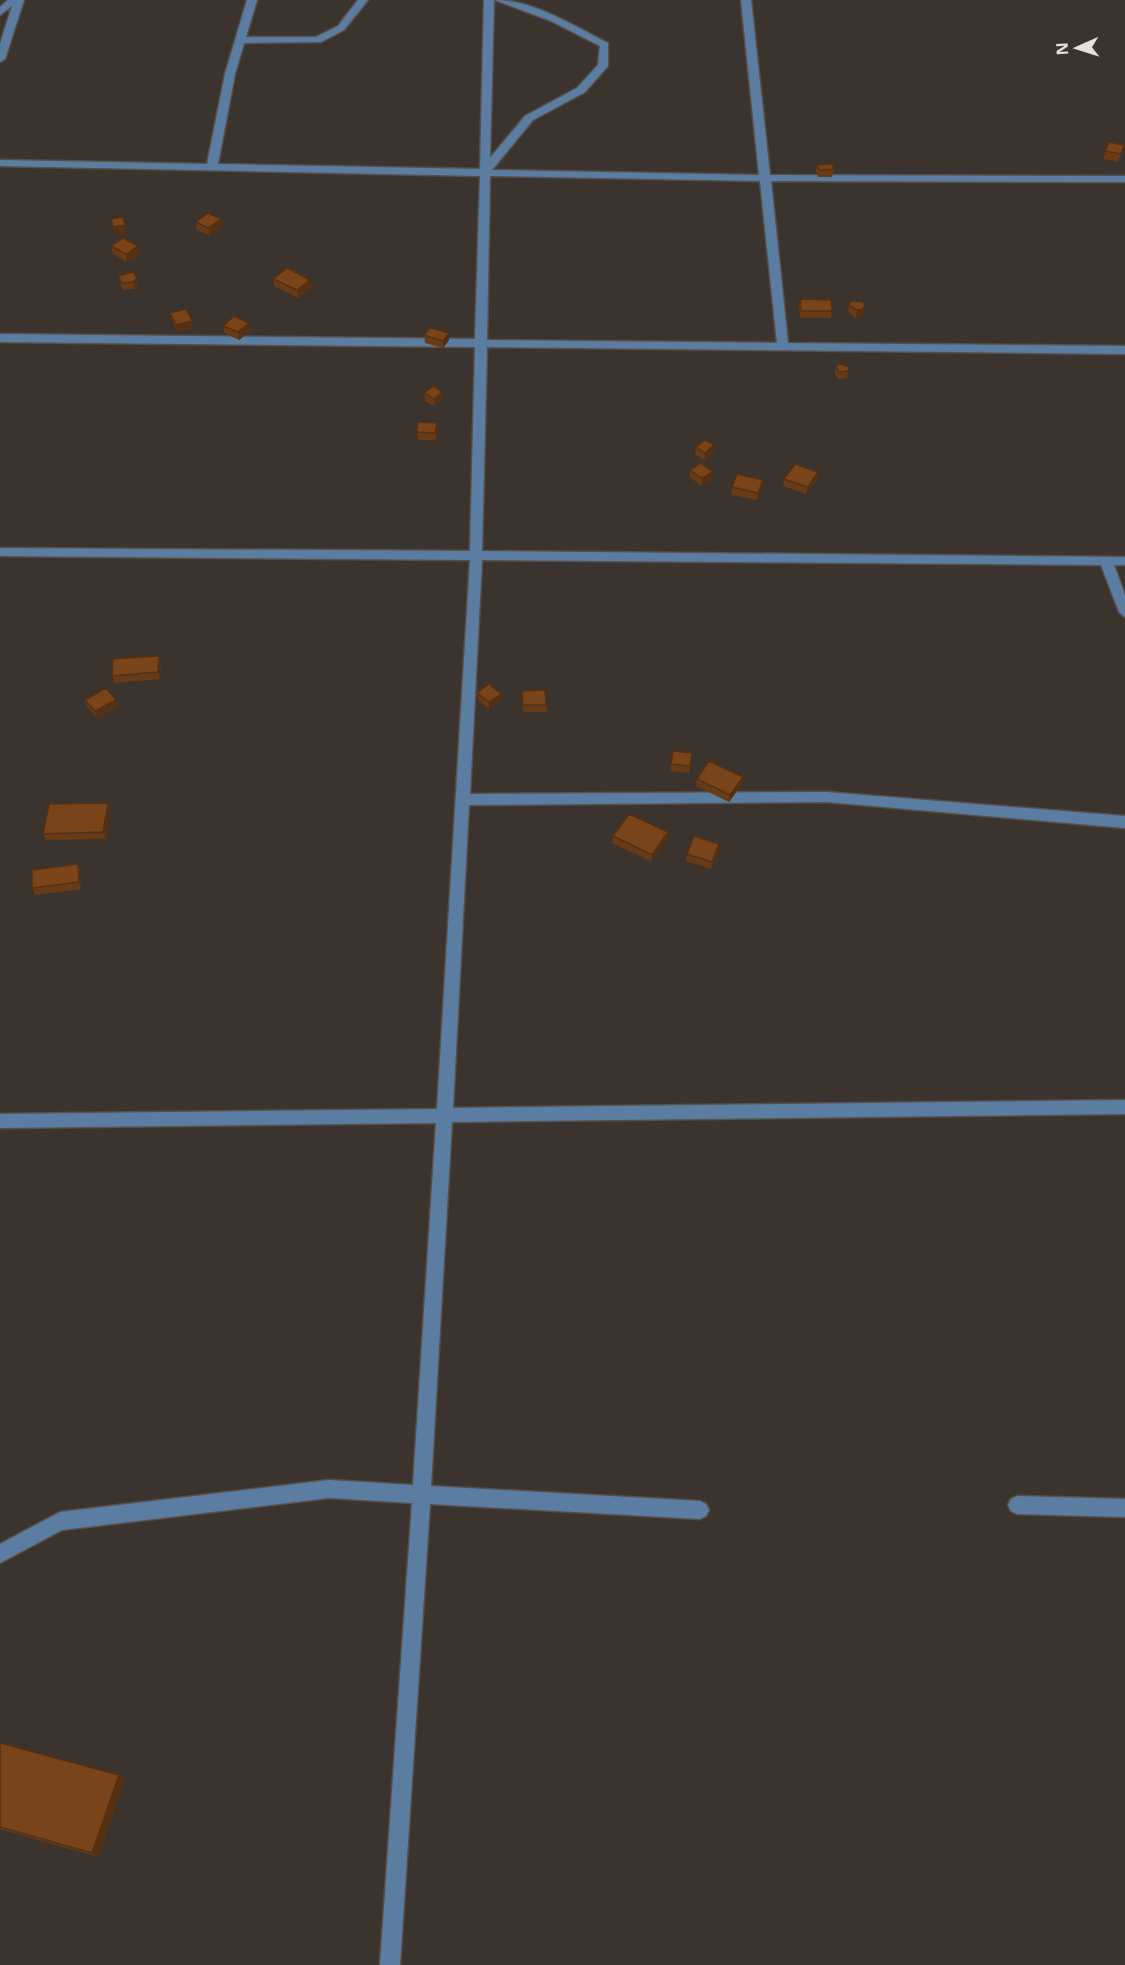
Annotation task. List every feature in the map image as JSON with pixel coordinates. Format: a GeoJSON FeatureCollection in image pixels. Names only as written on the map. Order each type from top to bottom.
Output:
{"type":"FeatureCollection","features":[{"type":"Feature","properties":{"kind":"street"},"geometry":{"type":"LineString","coordinates":[[0,12],[14,0]]}},
{"type":"Feature","properties":{"kind":"street"},"geometry":{"type":"LineString","coordinates":[[0,58],[20,0]]}},
{"type":"Feature","properties":{"kind":"street"},"geometry":{"type":"LineString","coordinates":[[212,166],[230,74],[252,0]]}},
{"type":"Feature","properties":{"kind":"street"},"geometry":{"type":"LineString","coordinates":[[241,40],[318,40],[341,28],[363,0]]}},
{"type":"Feature","properties":{"kind":"street"},"geometry":{"type":"LineString","coordinates":[[390,1965],[422,1494],[476,557],[489,0]]}},
{"type":"Feature","properties":{"kind":"street"},"geometry":{"type":"LineString","coordinates":[[485,171],[528,118],[581,90],[603,66],[605,45],[554,19],[500,0]]}},
{"type":"Feature","properties":{"kind":"street"},"geometry":{"type":"LineString","coordinates":[[746,0],[783,346]]}},
{"type":"Feature","properties":{"kind":"street"},"geometry":{"type":"LineString","coordinates":[[0,163],[765,178],[1125,179]]}},
{"type":"Feature","properties":{"kind":"street"},"geometry":{"type":"LineString","coordinates":[[0,338],[1125,350]]}},
{"type":"Feature","properties":{"kind":"street"},"geometry":{"type":"LineString","coordinates":[[0,552],[1125,561]]}},
{"type":"Feature","properties":{"kind":"street"},"geometry":{"type":"LineString","coordinates":[[1106,562],[1125,612]]}},
{"type":"Feature","properties":{"kind":"street"},"geometry":{"type":"LineString","coordinates":[[463,800],[827,796],[1125,822]]}},
{"type":"Feature","properties":{"kind":"street"},"geometry":{"type":"LineString","coordinates":[[0,1121],[1125,1107]]}},
{"type":"Feature","properties":{"kind":"street"},"geometry":{"type":"LineString","coordinates":[[0,1554],[60,1521],[329,1489],[700,1510]]}},
{"type":"Feature","properties":{"kind":"street"},"geometry":{"type":"LineString","coordinates":[[1017,1505],[1125,1508]]}},
{"type":"Feature","properties":{"kind":"building"},"geometry":{"type":"Polygon","coordinates":[[[1109,142],[1124,145],[1121,154],[1105,151],[1109,142]]]}},
{"type":"Feature","properties":{"kind":"building"},"geometry":{"type":"Polygon","coordinates":[[[832,164],[834,169],[819,170],[817,165],[832,164]]]}},
{"type":"Feature","properties":{"kind":"building"},"geometry":{"type":"Polygon","coordinates":[[[208,213],[221,219],[208,228],[196,222],[208,213]]]}},
{"type":"Feature","properties":{"kind":"building"},"geometry":{"type":"Polygon","coordinates":[[[123,217],[125,225],[113,227],[111,219],[123,217]]]}},
{"type":"Feature","properties":{"kind":"building"},"geometry":{"type":"Polygon","coordinates":[[[123,238],[138,246],[126,254],[111,246],[123,238]]]}},
{"type":"Feature","properties":{"kind":"building"},"geometry":{"type":"Polygon","coordinates":[[[287,268],[310,280],[297,290],[273,279],[287,268]]]}},
{"type":"Feature","properties":{"kind":"building"},"geometry":{"type":"Polygon","coordinates":[[[133,272],[137,278],[133,282],[122,283],[118,276],[133,272]]]}},
{"type":"Feature","properties":{"kind":"building"},"geometry":{"type":"Polygon","coordinates":[[[800,299],[831,300],[832,311],[801,311],[800,299]]]}},
{"type":"Feature","properties":{"kind":"building"},"geometry":{"type":"Polygon","coordinates":[[[851,301],[863,302],[865,306],[857,310],[849,305],[851,301]]]}},
{"type":"Feature","properties":{"kind":"building"},"geometry":{"type":"Polygon","coordinates":[[[186,309],[192,321],[176,325],[170,313],[186,309]]]}},
{"type":"Feature","properties":{"kind":"building"},"geometry":{"type":"Polygon","coordinates":[[[234,316],[249,323],[238,332],[223,326],[234,316]]]}},
{"type":"Feature","properties":{"kind":"building"},"geometry":{"type":"Polygon","coordinates":[[[430,328],[449,333],[443,341],[424,335],[430,328]]]}},
{"type":"Feature","properties":{"kind":"building"},"geometry":{"type":"Polygon","coordinates":[[[840,364],[849,367],[848,371],[839,372],[836,366],[840,364]]]}},
{"type":"Feature","properties":{"kind":"building"},"geometry":{"type":"Polygon","coordinates":[[[434,386],[442,392],[434,399],[424,393],[434,386]]]}},
{"type":"Feature","properties":{"kind":"building"},"geometry":{"type":"Polygon","coordinates":[[[418,422],[437,423],[435,433],[417,432],[418,422]]]}},
{"type":"Feature","properties":{"kind":"building"},"geometry":{"type":"Polygon","coordinates":[[[705,440],[714,445],[705,453],[696,447],[705,440]]]}},
{"type":"Feature","properties":{"kind":"building"},"geometry":{"type":"Polygon","coordinates":[[[701,463],[713,472],[702,478],[690,470],[701,463]]]}},
{"type":"Feature","properties":{"kind":"building"},"geometry":{"type":"Polygon","coordinates":[[[795,464],[818,472],[808,487],[784,479],[795,464]]]}},
{"type":"Feature","properties":{"kind":"building"},"geometry":{"type":"Polygon","coordinates":[[[737,474],[763,480],[758,493],[732,487],[737,474]]]}},
{"type":"Feature","properties":{"kind":"building"},"geometry":{"type":"Polygon","coordinates":[[[159,656],[158,672],[112,676],[113,659],[159,656]]]}},
{"type":"Feature","properties":{"kind":"building"},"geometry":{"type":"Polygon","coordinates":[[[489,684],[501,694],[489,702],[477,693],[489,684]]]}},
{"type":"Feature","properties":{"kind":"building"},"geometry":{"type":"Polygon","coordinates":[[[106,688],[116,700],[95,711],[85,700],[106,688]]]}},
{"type":"Feature","properties":{"kind":"building"},"geometry":{"type":"Polygon","coordinates":[[[545,690],[546,705],[523,705],[522,691],[545,690]]]}},
{"type":"Feature","properties":{"kind":"building"},"geometry":{"type":"Polygon","coordinates":[[[673,751],[692,753],[690,766],[671,764],[673,751]]]}},
{"type":"Feature","properties":{"kind":"building"},"geometry":{"type":"Polygon","coordinates":[[[709,761],[743,777],[730,795],[697,779],[709,761]]]}},
{"type":"Feature","properties":{"kind":"building"},"geometry":{"type":"Polygon","coordinates":[[[108,803],[103,832],[43,834],[49,804],[108,803]]]}},
{"type":"Feature","properties":{"kind":"building"},"geometry":{"type":"Polygon","coordinates":[[[629,814],[668,832],[652,855],[613,836],[629,814]]]}},
{"type":"Feature","properties":{"kind":"building"},"geometry":{"type":"Polygon","coordinates":[[[694,836],[719,844],[712,862],[687,854],[694,836]]]}},
{"type":"Feature","properties":{"kind":"building"},"geometry":{"type":"Polygon","coordinates":[[[78,864],[79,882],[32,888],[32,870],[78,864]]]}},
{"type":"Feature","properties":{"kind":"building"},"geometry":{"type":"Polygon","coordinates":[[[0,1743],[119,1775],[92,1853],[0,1827],[0,1743]]]}}]}
